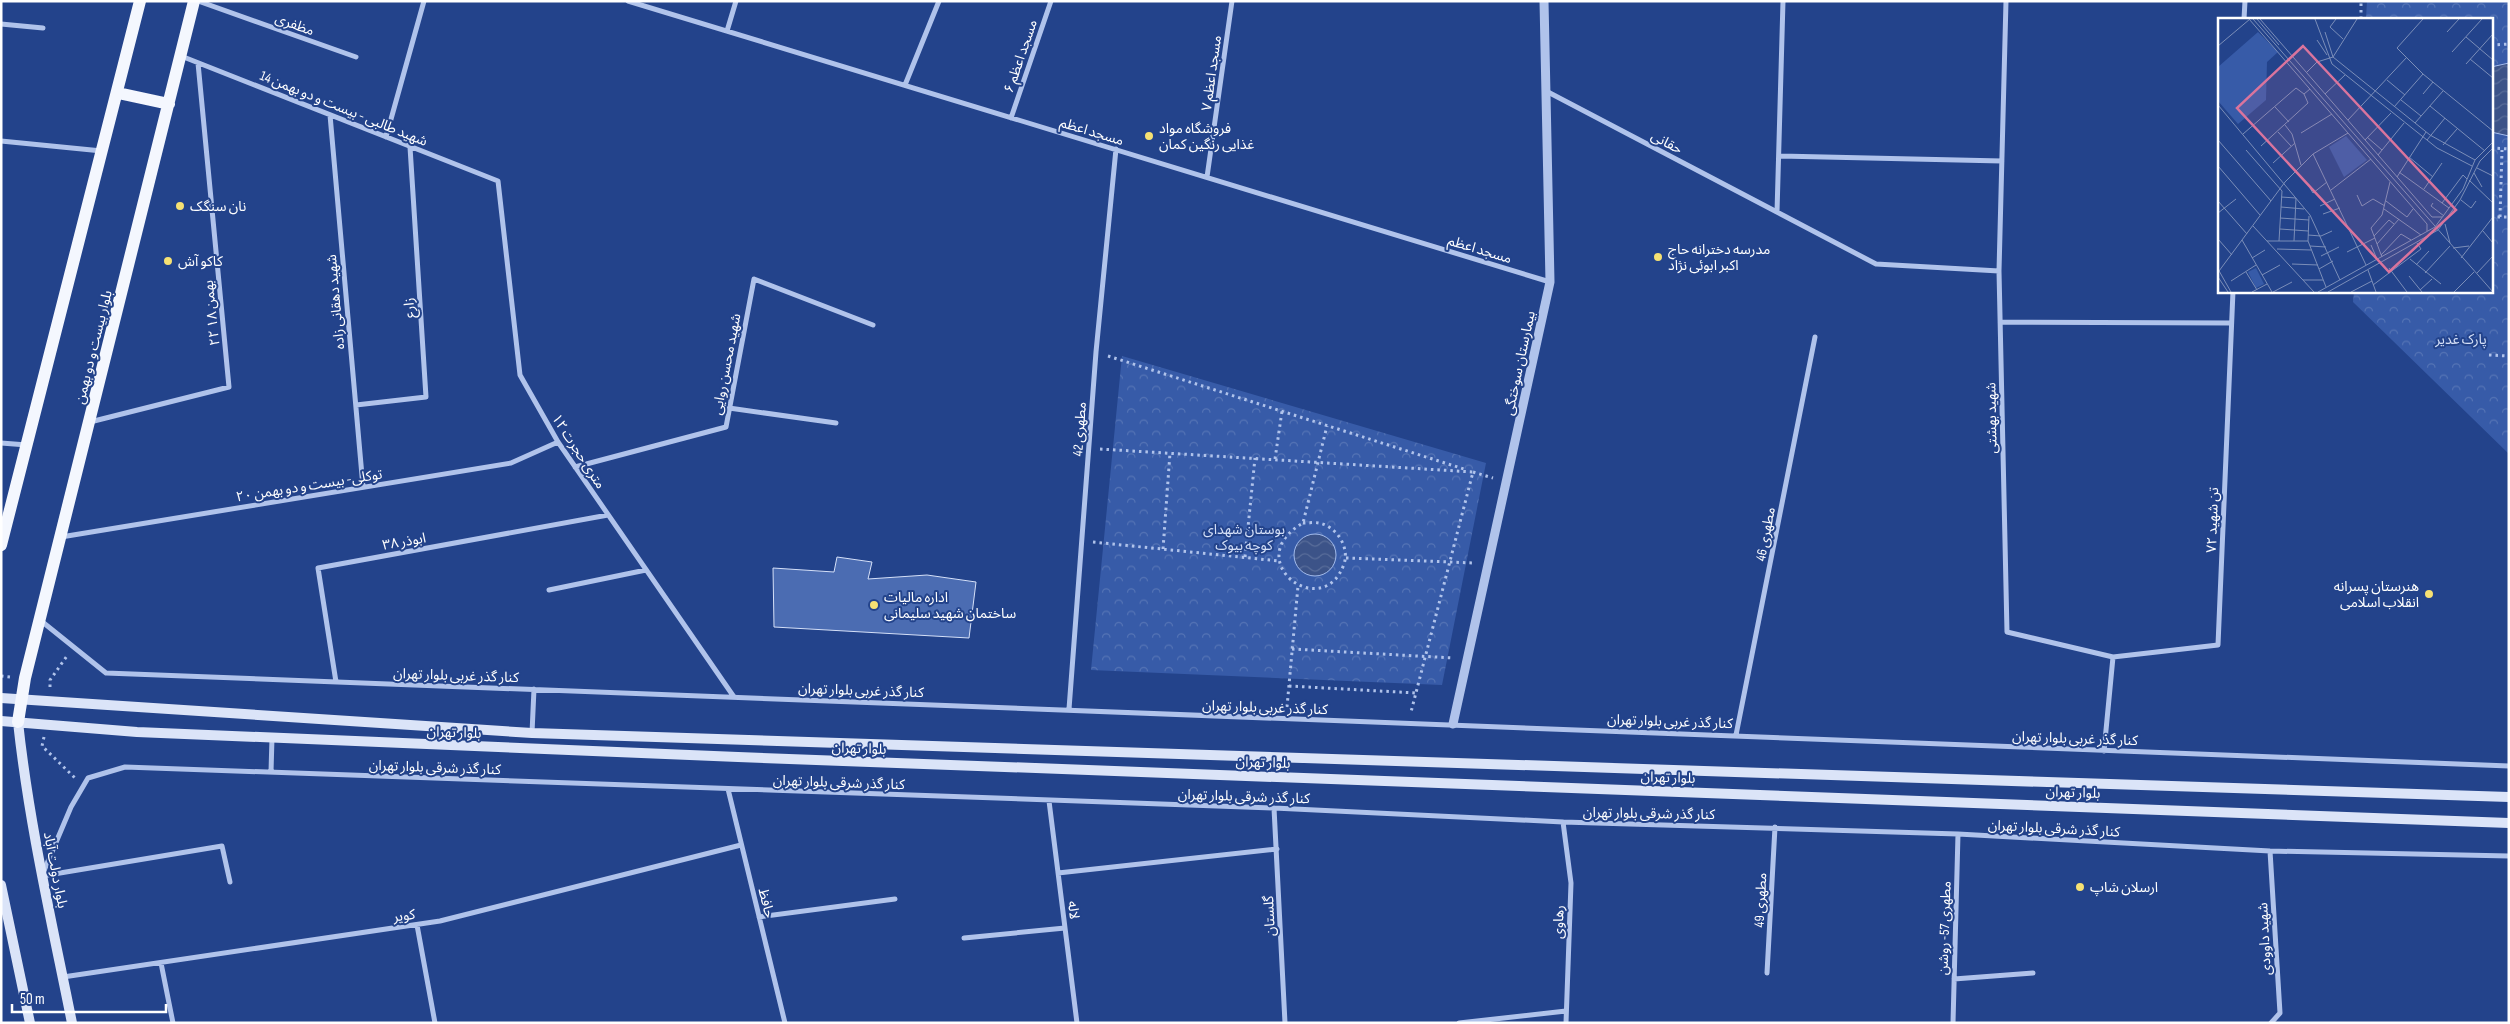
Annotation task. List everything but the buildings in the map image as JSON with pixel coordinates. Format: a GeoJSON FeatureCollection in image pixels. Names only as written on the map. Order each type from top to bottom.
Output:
{"type":"FeatureCollection","features":[{"type":"Feature","properties":{"kind":"main road"},"geometry":{"type":"LineString","coordinates":[[1,545],[140,1]]}},
{"type":"Feature","properties":{"kind":"main road","name":"بلوار بیست و دو بهمن"},"geometry":{"type":"LineString","coordinates":[[18,722],[20,699],[194,1]]}},
{"type":"Feature","properties":{"kind":"main road"},"geometry":{"type":"LineString","coordinates":[[118,93],[169,104]]}},
{"type":"Feature","properties":{"kind":"main road","name":"بلوار تهران"},"geometry":{"type":"LineString","coordinates":[[1,698],[532,733],[2509,797]]}},
{"type":"Feature","properties":{"kind":"main road","name":"بلوار تهران"},"geometry":{"type":"LineString","coordinates":[[1,721],[137,732],[272,738],[2509,823]]}},
{"type":"Feature","properties":{"kind":"main road","name":"بلوار دولت آباد"},"geometry":{"type":"LineString","coordinates":[[18,722],[23,767],[42,876],[72,1023]]}},
{"type":"Feature","properties":{"kind":"main road"},"geometry":{"type":"LineString","coordinates":[[1,886],[30,1023]]}},
{"type":"Feature","properties":{"kind":"street","name":"مظفری"},"geometry":{"type":"LineString","coordinates":[[198,1],[356,58]]}},
{"type":"Feature","properties":{"kind":"street"},"geometry":{"type":"LineString","coordinates":[[386,137],[424,1]]}},
{"type":"Feature","properties":{"kind":"street","name":"مسجد اعظم"},"geometry":{"type":"LineString","coordinates":[[628,1],[649,4],[727,31],[1550,282]]}},
{"type":"Feature","properties":{"kind":"street"},"geometry":{"type":"LineString","coordinates":[[727,31],[736,1]]}},
{"type":"Feature","properties":{"kind":"street"},"geometry":{"type":"LineString","coordinates":[[905,85],[939,1]]}},
{"type":"Feature","properties":{"kind":"street","name":"مسجد اعظم ۶"},"geometry":{"type":"LineString","coordinates":[[1011,118],[1051,1]]}},
{"type":"Feature","properties":{"kind":"street","name":"مسجد اعظم ۷"},"geometry":{"type":"LineString","coordinates":[[1207,177],[1232,1]]}},
{"type":"Feature","properties":{"kind":"street","name":"بیمارستان سوختگی"},"geometry":{"type":"LineString","coordinates":[[1453,724],[1550,282],[1544,1]]}},
{"type":"Feature","properties":{"kind":"street"},"geometry":{"type":"LineString","coordinates":[[1777,212],[1783,1]]}},
{"type":"Feature","properties":{"kind":"street","name":"شهید بهشتی"},"geometry":{"type":"LineString","coordinates":[[2006,1],[1999,271],[2007,632],[2113,657]]}},
{"type":"Feature","properties":{"kind":"street"},"geometry":{"type":"LineString","coordinates":[[2244,18],[2245,1]]}},
{"type":"Feature","properties":{"kind":"street"},"geometry":{"type":"LineString","coordinates":[[1,24],[42,28]]}},
{"type":"Feature","properties":{"kind":"street","name":"شهید طالبی - بیست و دو بهمن 14"},"geometry":{"type":"LineString","coordinates":[[181,56],[498,182]]}},
{"type":"Feature","properties":{"kind":"street","name":"۲۲ بهمن ۱۸"},"geometry":{"type":"LineString","coordinates":[[89,423],[229,387],[198,63]]}},
{"type":"Feature","properties":{"kind":"street","name":"حقانی"},"geometry":{"type":"LineString","coordinates":[[1546,91],[1876,264],[1999,271]]}},
{"type":"Feature","properties":{"kind":"street","name":"شهید دهقانی زاده"},"geometry":{"type":"LineString","coordinates":[[330,115],[363,487]]}},
{"type":"Feature","properties":{"kind":"street"},"geometry":{"type":"LineString","coordinates":[[1,141],[103,151]]}},
{"type":"Feature","properties":{"kind":"street","name":"زارع"},"geometry":{"type":"LineString","coordinates":[[356,405],[426,397],[410,147]]}},
{"type":"Feature","properties":{"kind":"street","name":"مطهری 42"},"geometry":{"type":"LineString","coordinates":[[1069,710],[1096,352],[1116,150]]}},
{"type":"Feature","properties":{"kind":"street"},"geometry":{"type":"LineString","coordinates":[[1780,156],[2002,161]]}},
{"type":"Feature","properties":{"kind":"street","name":"۱۲ متری حجرت"},"geometry":{"type":"LineString","coordinates":[[498,182],[520,375],[558,442],[734,697]]}},
{"type":"Feature","properties":{"kind":"street","name":"شهید محسن روایی"},"geometry":{"type":"LineString","coordinates":[[575,467],[726,427],[754,279],[873,325]]}},
{"type":"Feature","properties":{"kind":"street","name":"۷۲ تن شهید"},"geometry":{"type":"LineString","coordinates":[[2113,657],[2218,645],[2233,292]]}},
{"type":"Feature","properties":{"kind":"street"},"geometry":{"type":"LineString","coordinates":[[2000,322],[2232,323]]}},
{"type":"Feature","properties":{"kind":"street","name":"مطهری 46"},"geometry":{"type":"LineString","coordinates":[[1736,736],[1815,338]]}},
{"type":"Feature","properties":{"kind":"street"},"geometry":{"type":"LineString","coordinates":[[729,408],[836,423]]}},
{"type":"Feature","properties":{"kind":"street","name":"توکلی- بیست و دو بهمن ۲۰"},"geometry":{"type":"LineString","coordinates":[[61,537],[511,463],[558,442]]}},
{"type":"Feature","properties":{"kind":"street"},"geometry":{"type":"LineString","coordinates":[[1,443],[27,445]]}},
{"type":"Feature","properties":{"kind":"street","name":"۳۸ ابوذر"},"geometry":{"type":"LineString","coordinates":[[336,682],[318,568],[608,515]]}},
{"type":"Feature","properties":{"kind":"street"},"geometry":{"type":"LineString","coordinates":[[549,590],[646,570]]}},
{"type":"Feature","properties":{"kind":"street","name":"کنار گذر غربی بلوار تهران"},"geometry":{"type":"LineString","coordinates":[[40,620],[106,673],[2509,766]]}},
{"type":"Feature","properties":{"kind":"street"},"geometry":{"type":"LineString","coordinates":[[2104,751],[2113,657]]}},
{"type":"Feature","properties":{"kind":"street"},"geometry":{"type":"LineString","coordinates":[[532,733],[534,689]]}},
{"type":"Feature","properties":{"kind":"street"},"geometry":{"type":"LineString","coordinates":[[271,772],[272,738]]}},
{"type":"Feature","properties":{"kind":"street","name":"کنار گذر شرقی بلوار تهران"},"geometry":{"type":"LineString","coordinates":[[42,876],[71,807],[88,778],[125,767],[1274,808],[1563,822],[1958,834],[2270,851],[2509,856]]}},
{"type":"Feature","properties":{"kind":"street","name":"حافظ"},"geometry":{"type":"LineString","coordinates":[[728,789],[785,1023]]}},
{"type":"Feature","properties":{"kind":"street","name":"لاله"},"geometry":{"type":"LineString","coordinates":[[1049,801],[1077,1023]]}},
{"type":"Feature","properties":{"kind":"street","name":"گلستان"},"geometry":{"type":"LineString","coordinates":[[1274,808],[1285,1023]]}},
{"type":"Feature","properties":{"kind":"street","name":"رهاوی"},"geometry":{"type":"LineString","coordinates":[[1563,822],[1571,883],[1566,1023]]}},
{"type":"Feature","properties":{"kind":"street","name":"مطهری 49"},"geometry":{"type":"LineString","coordinates":[[1767,973],[1775,827]]}},
{"type":"Feature","properties":{"kind":"street","name":"مطهری 57- روشن"},"geometry":{"type":"LineString","coordinates":[[1953,1023],[1958,834]]}},
{"type":"Feature","properties":{"kind":"street","name":"کویر"},"geometry":{"type":"LineString","coordinates":[[63,977],[440,921],[741,845]]}},
{"type":"Feature","properties":{"kind":"street"},"geometry":{"type":"LineString","coordinates":[[42,876],[222,846],[230,882]]}},
{"type":"Feature","properties":{"kind":"street"},"geometry":{"type":"LineString","coordinates":[[1058,873],[1277,849]]}},
{"type":"Feature","properties":{"kind":"street","name":"شهید داوودی"},"geometry":{"type":"LineString","coordinates":[[2270,851],[2280,1013],[2271,1023]]}},
{"type":"Feature","properties":{"kind":"street"},"geometry":{"type":"LineString","coordinates":[[759,917],[895,899]]}},
{"type":"Feature","properties":{"kind":"street"},"geometry":{"type":"LineString","coordinates":[[416,925],[435,1023]]}},
{"type":"Feature","properties":{"kind":"street"},"geometry":{"type":"LineString","coordinates":[[964,938],[1065,928]]}},
{"type":"Feature","properties":{"kind":"street"},"geometry":{"type":"LineString","coordinates":[[161,963],[173,1023]]}},
{"type":"Feature","properties":{"kind":"street"},"geometry":{"type":"LineString","coordinates":[[1954,979],[2033,973]]}},
{"type":"Feature","properties":{"kind":"street"},"geometry":{"type":"LineString","coordinates":[[1459,1023],[1566,1011]]}},
{"type":"Feature","properties":{"kind":"path"},"geometry":{"type":"LineString","coordinates":[[2361,18],[2362,1]]}},
{"type":"Feature","properties":{"kind":"path"},"geometry":{"type":"LineString","coordinates":[[2492,45],[2509,44]]}},
{"type":"Feature","properties":{"kind":"path"},"geometry":{"type":"LineString","coordinates":[[2492,148],[2509,149]]}},
{"type":"Feature","properties":{"kind":"path"},"geometry":{"type":"LineString","coordinates":[[2500,217],[2502,150]]}},
{"type":"Feature","properties":{"kind":"path"},"geometry":{"type":"LineString","coordinates":[[2492,217],[2509,217]]}},
{"type":"Feature","properties":{"kind":"path"},"geometry":{"type":"LineString","coordinates":[[1096,352],[1507,482]]}},
{"type":"Feature","properties":{"kind":"path"},"geometry":{"type":"LineString","coordinates":[[2490,355],[2509,356]]}},
{"type":"Feature","properties":{"kind":"path"},"geometry":{"type":"LineString","coordinates":[[1274,459],[1282,411]]}},
{"type":"Feature","properties":{"kind":"path"},"geometry":{"type":"LineString","coordinates":[[1303,523],[1326,426]]}},
{"type":"Feature","properties":{"kind":"path"},"geometry":{"type":"LineString","coordinates":[[1089,449],[1474,472]]}},
{"type":"Feature","properties":{"kind":"path"},"geometry":{"type":"LineString","coordinates":[[1163,549],[1170,454]]}},
{"type":"Feature","properties":{"kind":"path"},"geometry":{"type":"LineString","coordinates":[[1245,557],[1256,458]]}},
{"type":"Feature","properties":{"kind":"path"},"geometry":{"type":"LineString","coordinates":[[1409,722],[1474,472]]}},
{"type":"Feature","properties":{"kind":"path"},"geometry":{"type":"LineString","coordinates":[[1303,523],[1319,523],[1334,530],[1343,543],[1346,558],[1340,574],[1329,585],[1313,589],[1298,586],[1285,576],[1279,561],[1281,545],[1289,531],[1303,523]]}},
{"type":"Feature","properties":{"kind":"path"},"geometry":{"type":"LineString","coordinates":[[1082,540],[1279,561]]}},
{"type":"Feature","properties":{"kind":"path"},"geometry":{"type":"LineString","coordinates":[[1346,558],[1488,563]]}},
{"type":"Feature","properties":{"kind":"path"},"geometry":{"type":"LineString","coordinates":[[1286,720],[1298,586]]}},
{"type":"Feature","properties":{"kind":"path"},"geometry":{"type":"LineString","coordinates":[[1292,649],[1466,659]]}},
{"type":"Feature","properties":{"kind":"path"},"geometry":{"type":"LineString","coordinates":[[1288,686],[1416,693]]}},
{"type":"Feature","properties":{"kind":"green space","name":"پارک غدیر"},"geometry":{"type":"Polygon","coordinates":[[[2367,1],[2509,1],[2509,454],[2353,302],[2354,292],[2492,292],[2492,18],[2366,18],[2367,1]]]}},
{"type":"Feature","properties":{"kind":"green space","name":"بوستان شهدای کوچه بیوک"},"geometry":{"type":"Polygon","coordinates":[[[1122,356],[1486,463],[1442,685],[1091,670],[1122,356]]]}},
{"type":"Feature","properties":{"kind":"water"},"geometry":{"type":"Polygon","coordinates":[[[2509,63],[2509,136],[2492,132],[2492,67],[2509,63]]]}},
{"type":"Feature","properties":{"kind":"water"},"geometry":{"type":"Polygon","coordinates":[[[1315,534],[1330,540],[1336,555],[1330,570],[1315,576],[1300,570],[1294,555],[1300,540],[1315,534]]]}},
{"type":"Feature","properties":{"kind":"place","name":"فروشگاه مواد غذایی رنگین کمان"},"geometry":{"type":"Point","coordinates":[1149,136]}},
{"type":"Feature","properties":{"kind":"place","name":"نان سنگک"},"geometry":{"type":"Point","coordinates":[180,206]}},
{"type":"Feature","properties":{"kind":"place","name":"مدرسه دخترانه حاج اکبر ابوئی نژاد"},"geometry":{"type":"Point","coordinates":[1658,257]}},
{"type":"Feature","properties":{"kind":"place","name":"کاکو آش"},"geometry":{"type":"Point","coordinates":[168,261]}},
{"type":"Feature","properties":{"kind":"place","name":"هنرستان پسرانه انقلاب اسلامی"},"geometry":{"type":"Point","coordinates":[2429,594]}},
{"type":"Feature","properties":{"kind":"place","name":"اداره مالیات ساختمان شهید سلیمانی"},"geometry":{"type":"Point","coordinates":[874,605]}},
{"type":"Feature","properties":{"kind":"place","name":"ارسلان شاپ"},"geometry":{"type":"Point","coordinates":[2080,887]}}]}
